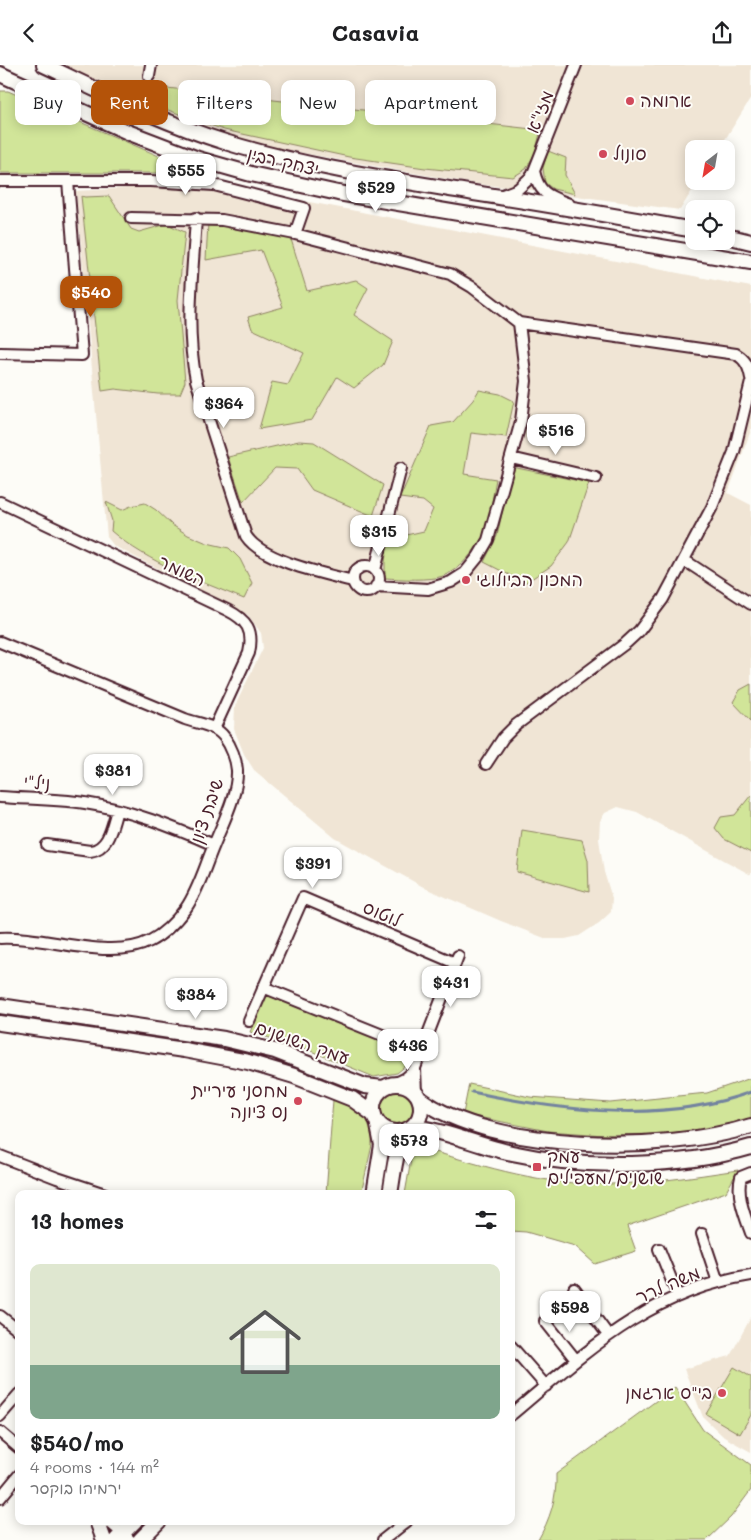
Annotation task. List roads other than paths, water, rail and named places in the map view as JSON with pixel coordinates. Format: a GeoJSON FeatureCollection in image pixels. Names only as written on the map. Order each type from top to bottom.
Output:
{"type":"FeatureCollection","features":[{"type":"Feature","properties":{"kind":"street","name":"יצחק רבין"},"geometry":{"type":"LineString","coordinates":[[44,65],[137,109],[225,142],[353,173],[685,228]]}},
{"type":"Feature","properties":{"kind":"street"},"geometry":{"type":"LineString","coordinates":[[50,65],[64,74]]}},
{"type":"Feature","properties":{"kind":"street"},"geometry":{"type":"LineString","coordinates":[[150,76],[152,65]]}},
{"type":"Feature","properties":{"kind":"street","name":"מזי\"א"},"geometry":{"type":"LineString","coordinates":[[494,196],[518,189],[534,171],[576,65]]}},
{"type":"Feature","properties":{"kind":"street","name":"יצחק רבין"},"geometry":{"type":"LineString","coordinates":[[0,74],[15,81]]}},
{"type":"Feature","properties":{"kind":"street"},"geometry":{"type":"LineString","coordinates":[[0,83],[15,84]]}},
{"type":"Feature","properties":{"kind":"street","name":"יצחק רבין"},"geometry":{"type":"LineString","coordinates":[[81,111],[130,133],[198,159],[251,174],[338,193],[751,262]]}},
{"type":"Feature","properties":{"kind":"street"},"geometry":{"type":"LineString","coordinates":[[534,171],[538,186],[543,192],[550,197],[588,212]]}},
{"type":"Feature","properties":{"kind":"street"},"geometry":{"type":"LineString","coordinates":[[0,181],[151,181],[214,185],[304,208],[296,234]]}},
{"type":"Feature","properties":{"kind":"street"},"geometry":{"type":"LineString","coordinates":[[0,353],[82,355],[68,181]]}},
{"type":"Feature","properties":{"kind":"street"},"geometry":{"type":"LineString","coordinates":[[131,217],[196,218],[231,221],[296,234],[450,274],[472,287],[519,323],[736,354],[744,359],[749,367],[751,380],[734,452],[712,507],[663,599],[639,631],[605,660],[516,725],[503,738],[486,765]]}},
{"type":"Feature","properties":{"kind":"street"},"geometry":{"type":"LineString","coordinates":[[196,218],[190,336],[191,356],[196,381],[246,536],[251,543],[290,563],[353,581]]}},
{"type":"Feature","properties":{"kind":"street"},"geometry":{"type":"LineString","coordinates":[[735,238],[751,242]]}},
{"type":"Feature","properties":{"kind":"street"},"geometry":{"type":"LineString","coordinates":[[376,586],[428,589],[451,582],[465,573],[478,557],[488,540],[521,421],[526,381],[519,323]]}},
{"type":"Feature","properties":{"kind":"street"},"geometry":{"type":"LineString","coordinates":[[511,458],[596,478]]}},
{"type":"Feature","properties":{"kind":"street"},"geometry":{"type":"LineString","coordinates":[[375,570],[401,468]]}},
{"type":"Feature","properties":{"kind":"street","name":"השומר"},"geometry":{"type":"LineString","coordinates":[[0,502],[242,619],[250,633],[249,653],[215,727]]}},
{"type":"Feature","properties":{"kind":"street"},"geometry":{"type":"LineString","coordinates":[[684,560],[751,604]]}},
{"type":"Feature","properties":{"kind":"street"},"geometry":{"type":"LineString","coordinates":[[368,566],[375,570],[379,578],[376,586],[370,591],[362,591],[356,587],[353,581],[354,573],[360,567],[368,566]]}},
{"type":"Feature","properties":{"kind":"street"},"geometry":{"type":"LineString","coordinates":[[0,642],[185,719],[215,727]]}},
{"type":"Feature","properties":{"kind":"street","name":"שיבת ציון"},"geometry":{"type":"LineString","coordinates":[[0,938],[29,938],[104,949],[129,948],[150,941],[163,932],[186,907],[196,891],[232,800],[237,769],[230,746],[215,727]]}},
{"type":"Feature","properties":{"kind":"street","name":"ניל\"י"},"geometry":{"type":"LineString","coordinates":[[0,797],[83,803],[117,810],[158,822],[214,845]]}},
{"type":"Feature","properties":{"kind":"street"},"geometry":{"type":"LineString","coordinates":[[47,845],[90,851],[97,850],[108,839],[117,810]]}},
{"type":"Feature","properties":{"kind":"street","name":"לוטוס"},"geometry":{"type":"LineString","coordinates":[[249,1021],[303,898],[456,960],[422,1051]]}},
{"type":"Feature","properties":{"kind":"street"},"geometry":{"type":"LineString","coordinates":[[263,987],[422,1051],[411,1075],[388,1086],[374,1099],[375,1117],[382,1145],[375,1190]]}},
{"type":"Feature","properties":{"kind":"street","name":"עמק השושנים"},"geometry":{"type":"LineString","coordinates":[[0,1005],[224,1039],[292,1057],[365,1086],[388,1086]]}},
{"type":"Feature","properties":{"kind":"street","name":"עמק השושנים"},"geometry":{"type":"LineString","coordinates":[[0,1023],[248,1062],[294,1076],[352,1099],[375,1117]]}},
{"type":"Feature","properties":{"kind":"street"},"geometry":{"type":"LineString","coordinates":[[391,1190],[398,1150],[404,1136],[417,1121],[420,1114],[421,1106],[417,1095],[415,1068]]}},
{"type":"Feature","properties":{"kind":"street"},"geometry":{"type":"LineString","coordinates":[[388,1086],[405,1085],[441,1112],[486,1128],[571,1142],[625,1144],[665,1141],[714,1135],[751,1126]]}},
{"type":"Feature","properties":{"kind":"street"},"geometry":{"type":"LineString","coordinates":[[375,1117],[382,1127],[391,1131],[402,1132],[410,1128],[430,1129],[512,1153],[569,1161],[656,1162],[718,1154],[751,1147]]}},
{"type":"Feature","properties":{"kind":"street"},"geometry":{"type":"LineString","coordinates":[[0,1156],[93,1190]]}},
{"type":"Feature","properties":{"kind":"street"},"geometry":{"type":"LineString","coordinates":[[751,1173],[741,1177],[739,1185],[744,1213],[751,1233]]}},
{"type":"Feature","properties":{"kind":"street"},"geometry":{"type":"LineString","coordinates":[[702,1233],[718,1282]]}},
{"type":"Feature","properties":{"kind":"street"},"geometry":{"type":"LineString","coordinates":[[659,1249],[678,1296]]}},
{"type":"Feature","properties":{"kind":"street","name":"משה לרר"},"geometry":{"type":"LineString","coordinates":[[515,1412],[608,1335],[648,1310],[678,1296],[718,1282],[751,1275]]}},
{"type":"Feature","properties":{"kind":"street"},"geometry":{"type":"LineString","coordinates":[[574,1289],[608,1335]]}},
{"type":"Feature","properties":{"kind":"street"},"geometry":{"type":"LineString","coordinates":[[0,1316],[15,1328]]}},
{"type":"Feature","properties":{"kind":"street"},"geometry":{"type":"LineString","coordinates":[[545,1321],[576,1360]]}},
{"type":"Feature","properties":{"kind":"street"},"geometry":{"type":"LineString","coordinates":[[515,1350],[546,1386]]}},
{"type":"Feature","properties":{"kind":"street"},"geometry":{"type":"LineString","coordinates":[[0,1417],[15,1407]]}},
{"type":"Feature","properties":{"kind":"street"},"geometry":{"type":"LineString","coordinates":[[0,1432],[15,1445]]}},
{"type":"Feature","properties":{"kind":"street"},"geometry":{"type":"LineString","coordinates":[[0,1498],[15,1480]]}},
{"type":"Feature","properties":{"kind":"street"},"geometry":{"type":"LineString","coordinates":[[98,1525],[104,1540]]}},
{"type":"Feature","properties":{"kind":"street"},"geometry":{"type":"LineString","coordinates":[[112,1525],[123,1538],[133,1525]]}},
{"type":"Feature","properties":{"kind":"street"},"geometry":{"type":"LineString","coordinates":[[140,1540],[155,1525]]}},
{"type":"Feature","properties":{"kind":"street"},"geometry":{"type":"LineString","coordinates":[[383,1540],[402,1525]]}},
{"type":"Feature","properties":{"kind":"waterway"},"geometry":{"type":"LineString","coordinates":[[472,1092],[541,1105],[612,1111],[648,1111],[683,1108],[717,1102],[751,1092]]}},
{"type":"Feature","properties":{"kind":"place","name":"ארומה"},"geometry":{"type":"Point","coordinates":[630,101]}},
{"type":"Feature","properties":{"kind":"place","name":"סונול"},"geometry":{"type":"Point","coordinates":[603,154]}},
{"type":"Feature","properties":{"kind":"place","name":"המכון הביולוגי"},"geometry":{"type":"Point","coordinates":[466,580]}},
{"type":"Feature","properties":{"kind":"place","name":"מחסני עיריית נס ציונה"},"geometry":{"type":"Point","coordinates":[298,1101]}},
{"type":"Feature","properties":{"kind":"place","name":"עמק שושנים/מעפילים"},"geometry":{"type":"Point","coordinates":[537,1167]}},
{"type":"Feature","properties":{"kind":"place","name":"בי\"ס ארגמן"},"geometry":{"type":"Point","coordinates":[722,1393]}}]}
